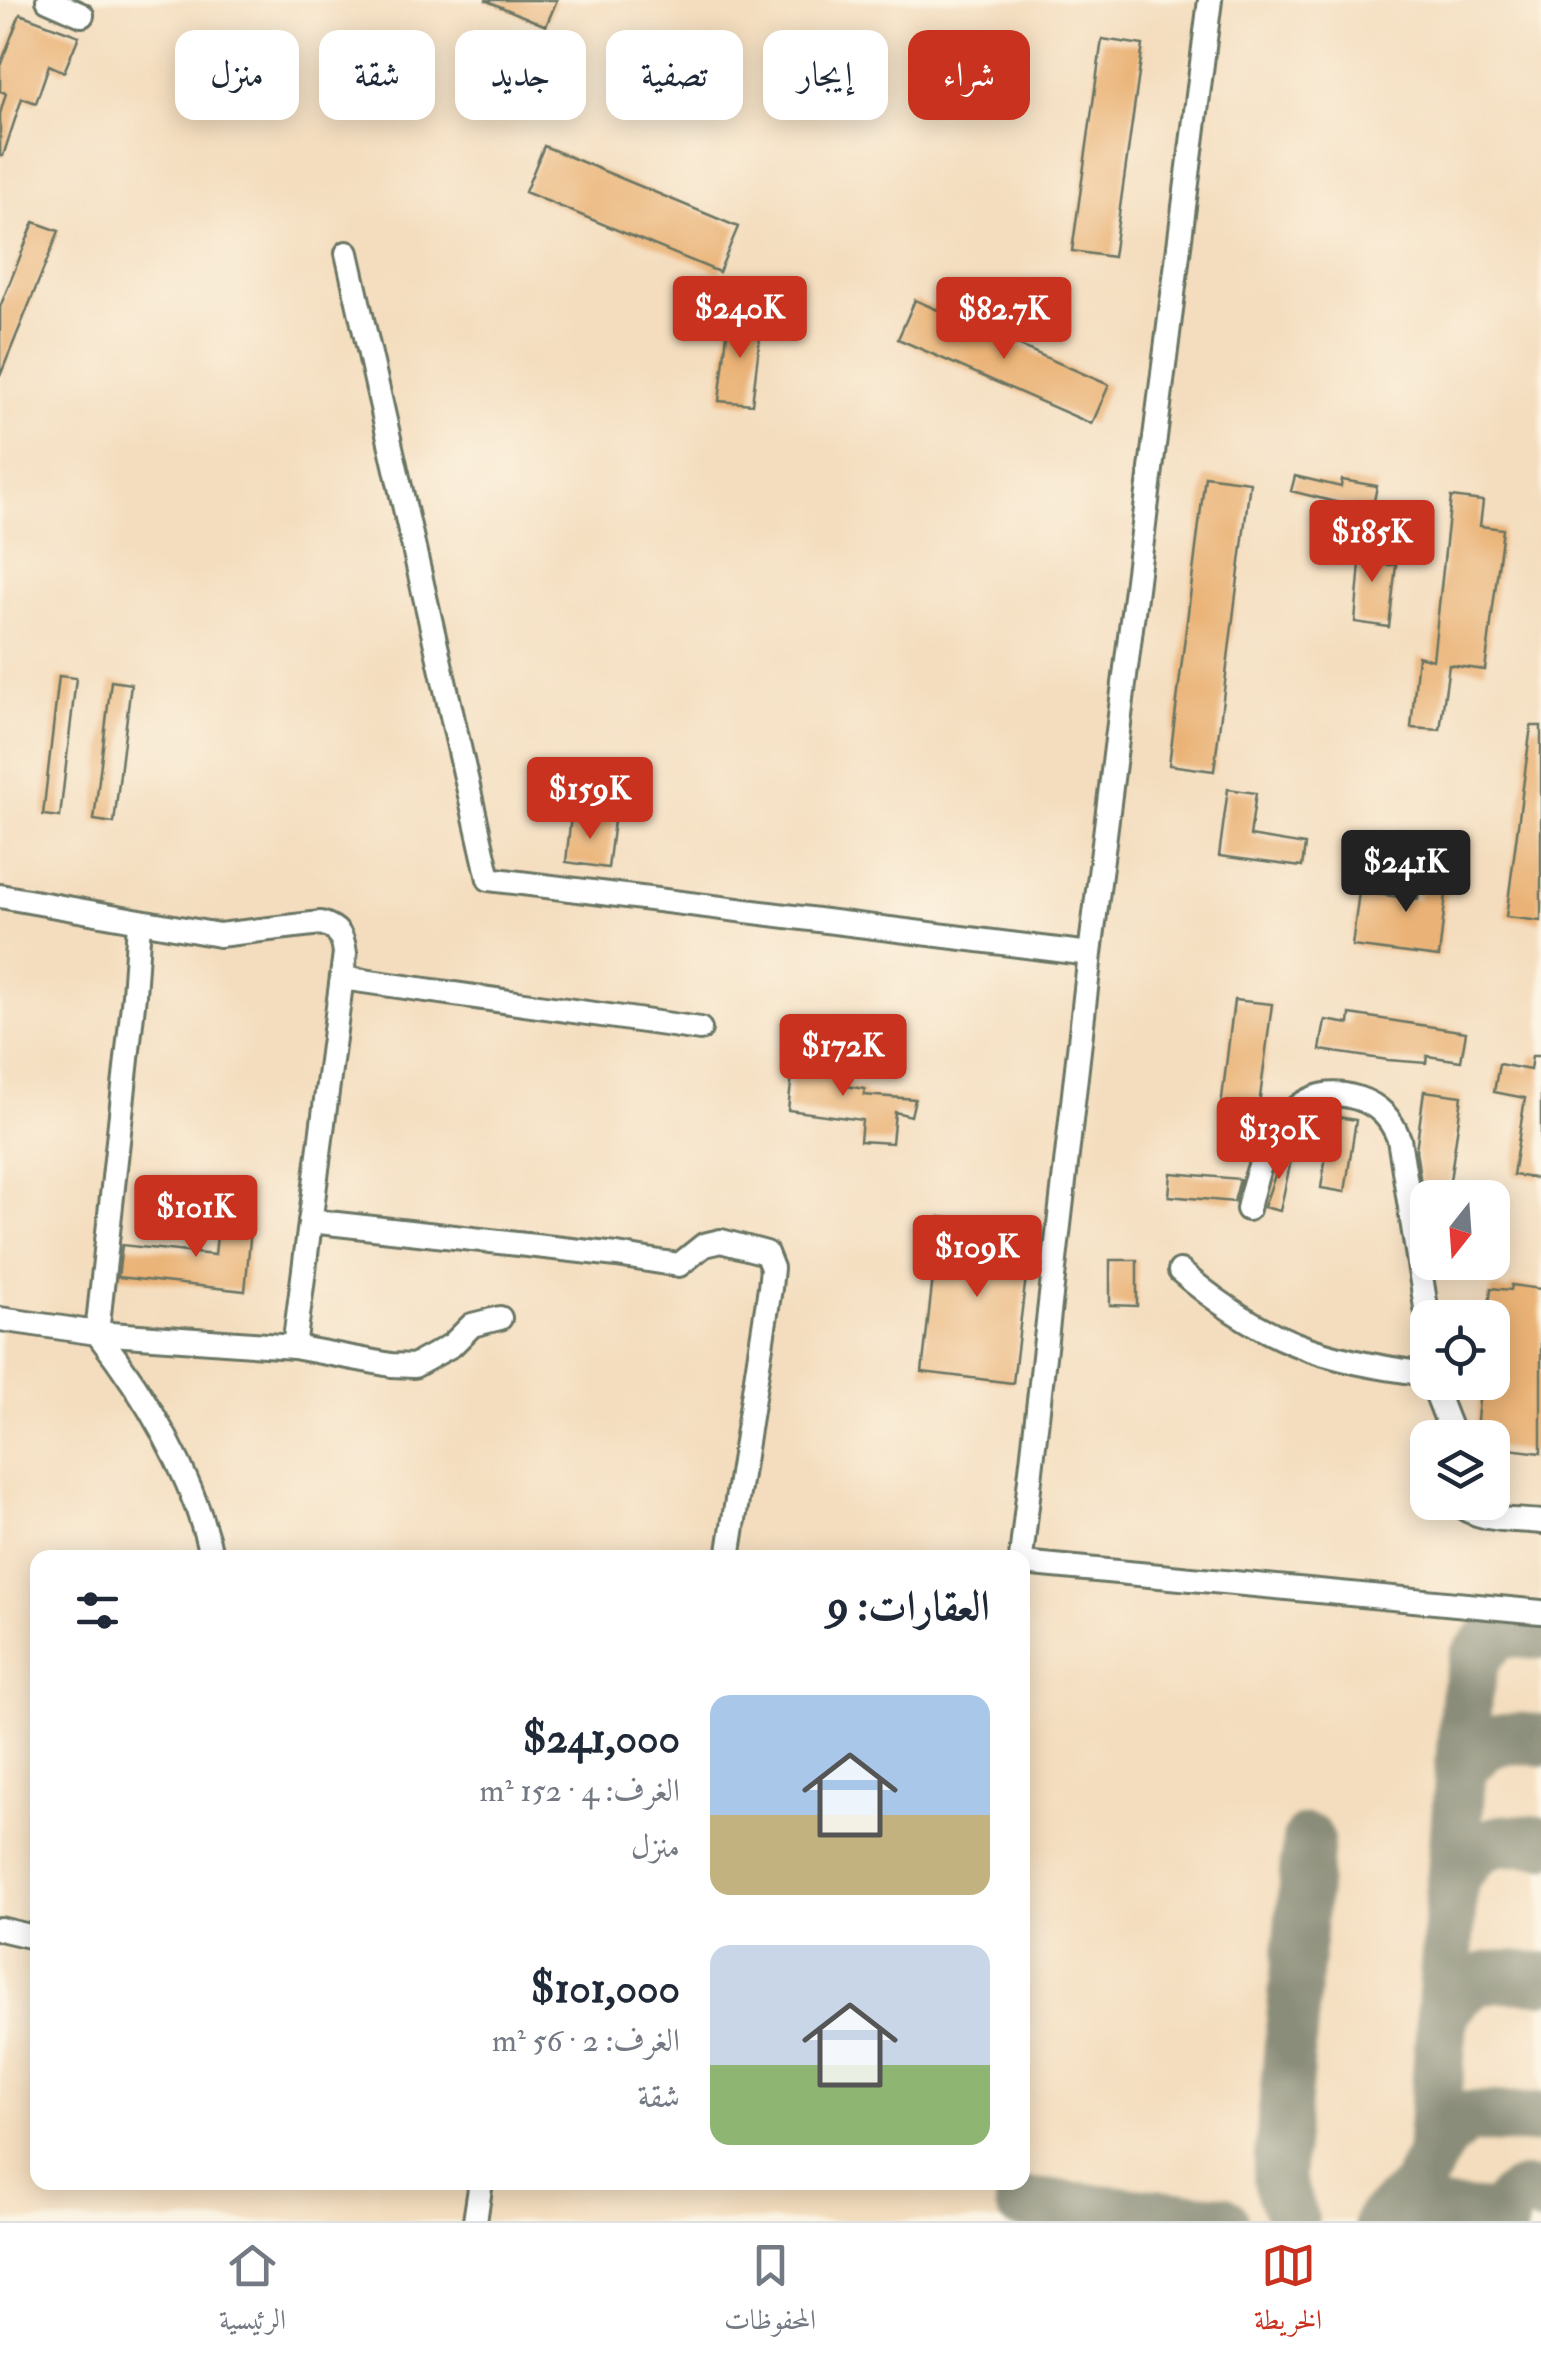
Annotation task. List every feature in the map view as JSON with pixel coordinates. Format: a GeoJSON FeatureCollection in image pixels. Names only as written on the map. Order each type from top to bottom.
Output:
{"type":"FeatureCollection","features":[{"type":"Feature","properties":{"kind":"street"},"geometry":{"type":"LineString","coordinates":[[48,0],[82,15]]}},
{"type":"Feature","properties":{"kind":"street"},"geometry":{"type":"LineString","coordinates":[[1023,1550],[1090,954],[1210,0]]}},
{"type":"Feature","properties":{"kind":"street"},"geometry":{"type":"LineString","coordinates":[[347,253],[488,878],[1090,954]]}},
{"type":"Feature","properties":{"kind":"street"},"geometry":{"type":"LineString","coordinates":[[0,896],[219,935],[321,923],[335,927],[343,938],[342,978],[294,1347]]}},
{"type":"Feature","properties":{"kind":"street"},"geometry":{"type":"LineString","coordinates":[[139,923],[97,1333],[136,1383],[167,1438],[210,1550]]}},
{"type":"Feature","properties":{"kind":"street"},"geometry":{"type":"LineString","coordinates":[[342,978],[700,1030]]}},
{"type":"Feature","properties":{"kind":"street"},"geometry":{"type":"LineString","coordinates":[[1248,1209],[1254,1178],[1266,1150],[1294,1109],[1309,1098],[1346,1094],[1380,1109],[1392,1122],[1399,1139],[1425,1300]]}},
{"type":"Feature","properties":{"kind":"street"},"geometry":{"type":"LineString","coordinates":[[310,1221],[617,1255],[665,1265],[679,1265],[704,1245],[721,1241],[766,1253],[772,1268],[770,1288],[729,1550]]}},
{"type":"Feature","properties":{"kind":"street"},"geometry":{"type":"LineString","coordinates":[[1180,1271],[1226,1308],[1291,1344],[1333,1359],[1410,1371]]}},
{"type":"Feature","properties":{"kind":"street"},"geometry":{"type":"LineString","coordinates":[[0,1319],[97,1333],[294,1347],[414,1366],[452,1345],[472,1325],[500,1318]]}},
{"type":"Feature","properties":{"kind":"street"},"geometry":{"type":"LineString","coordinates":[[1510,1519],[1541,1522]]}},
{"type":"Feature","properties":{"kind":"street"},"geometry":{"type":"LineString","coordinates":[[1030,1561],[1541,1612]]}},
{"type":"Feature","properties":{"kind":"street"},"geometry":{"type":"LineString","coordinates":[[0,1929],[30,1936]]}},
{"type":"Feature","properties":{"kind":"street"},"geometry":{"type":"LineString","coordinates":[[476,2221],[480,2190]]}},
{"type":"Feature","properties":{"kind":"building"},"geometry":{"type":"Polygon","coordinates":[[[485,0],[557,0],[546,26],[485,0]]]}},
{"type":"Feature","properties":{"kind":"building"},"geometry":{"type":"Polygon","coordinates":[[[20,14],[79,36],[64,72],[49,65],[36,103],[22,98],[0,156],[0,114],[6,93],[0,91],[0,66],[20,14]]]}},
{"type":"Feature","properties":{"kind":"building"},"geometry":{"type":"Polygon","coordinates":[[[1102,39],[1143,45],[1113,257],[1072,251],[1102,39]]]}},
{"type":"Feature","properties":{"kind":"building"},"geometry":{"type":"Polygon","coordinates":[[[544,146],[738,227],[719,272],[525,192],[544,146]]]}},
{"type":"Feature","properties":{"kind":"building"},"geometry":{"type":"Polygon","coordinates":[[[34,222],[59,231],[0,376],[0,307],[34,222]]]}},
{"type":"Feature","properties":{"kind":"building"},"geometry":{"type":"Polygon","coordinates":[[[915,300],[1109,385],[1092,424],[898,339],[915,300]]]}},
{"type":"Feature","properties":{"kind":"building"},"geometry":{"type":"Polygon","coordinates":[[[729,317],[762,321],[752,404],[719,401],[729,317]]]}},
{"type":"Feature","properties":{"kind":"building"},"geometry":{"type":"Polygon","coordinates":[[[1205,476],[1250,482],[1214,771],[1169,765],[1205,476]]]}},
{"type":"Feature","properties":{"kind":"building"},"geometry":{"type":"Polygon","coordinates":[[[1295,476],[1341,487],[1342,480],[1377,486],[1372,511],[1291,491],[1295,476]]]}},
{"type":"Feature","properties":{"kind":"building"},"geometry":{"type":"Polygon","coordinates":[[[1451,497],[1483,501],[1480,526],[1503,529],[1485,670],[1449,665],[1440,730],[1411,728],[1418,656],[1433,660],[1451,497]]]}},
{"type":"Feature","properties":{"kind":"building"},"geometry":{"type":"Polygon","coordinates":[[[1329,544],[1385,552],[1384,565],[1396,565],[1389,627],[1355,622],[1360,563],[1328,547],[1329,544]]]}},
{"type":"Feature","properties":{"kind":"building"},"geometry":{"type":"Polygon","coordinates":[[[59,676],[76,678],[60,817],[43,815],[59,676]]]}},
{"type":"Feature","properties":{"kind":"building"},"geometry":{"type":"Polygon","coordinates":[[[111,681],[131,684],[114,823],[94,820],[111,681]]]}},
{"type":"Feature","properties":{"kind":"building"},"geometry":{"type":"Polygon","coordinates":[[[1531,726],[1541,726],[1541,921],[1506,917],[1531,726]]]}},
{"type":"Feature","properties":{"kind":"building"},"geometry":{"type":"Polygon","coordinates":[[[1228,789],[1256,793],[1250,836],[1305,845],[1302,867],[1219,856],[1228,789]]]}},
{"type":"Feature","properties":{"kind":"building"},"geometry":{"type":"Polygon","coordinates":[[[571,816],[614,821],[608,868],[566,862],[571,816]]]}},
{"type":"Feature","properties":{"kind":"building"},"geometry":{"type":"Polygon","coordinates":[[[1423,855],[1450,858],[1439,957],[1352,946],[1359,892],[1418,899],[1423,855]]]}},
{"type":"Feature","properties":{"kind":"building"},"geometry":{"type":"Polygon","coordinates":[[[1234,1000],[1272,1004],[1257,1121],[1220,1115],[1234,1000]]]}},
{"type":"Feature","properties":{"kind":"building"},"geometry":{"type":"Polygon","coordinates":[[[1350,1014],[1466,1032],[1461,1061],[1427,1056],[1426,1063],[1320,1050],[1325,1020],[1349,1024],[1350,1014]]]}},
{"type":"Feature","properties":{"kind":"building"},"geometry":{"type":"Polygon","coordinates":[[[1532,1056],[1541,1056],[1541,1179],[1513,1175],[1525,1098],[1494,1092],[1499,1064],[1530,1070],[1532,1056]]]}},
{"type":"Feature","properties":{"kind":"building"},"geometry":{"type":"Polygon","coordinates":[[[788,1058],[849,1066],[846,1086],[865,1089],[864,1095],[915,1099],[911,1116],[895,1112],[892,1143],[860,1141],[862,1120],[788,1110],[792,1075],[786,1074],[788,1058]]]}},
{"type":"Feature","properties":{"kind":"building"},"geometry":{"type":"Polygon","coordinates":[[[1424,1091],[1462,1096],[1450,1180],[1420,1180],[1416,1150],[1424,1091]]]}},
{"type":"Feature","properties":{"kind":"building"},"geometry":{"type":"Polygon","coordinates":[[[1332,1116],[1356,1120],[1345,1192],[1321,1188],[1332,1116]]]}},
{"type":"Feature","properties":{"kind":"building"},"geometry":{"type":"Polygon","coordinates":[[[1284,1149],[1293,1151],[1280,1211],[1264,1207],[1284,1149]]]}},
{"type":"Feature","properties":{"kind":"building"},"geometry":{"type":"Polygon","coordinates":[[[1171,1173],[1240,1179],[1234,1202],[1169,1196],[1171,1173]]]}},
{"type":"Feature","properties":{"kind":"building"},"geometry":{"type":"Polygon","coordinates":[[[219,1215],[252,1219],[245,1291],[118,1277],[122,1245],[215,1255],[219,1215]]]}},
{"type":"Feature","properties":{"kind":"building"},"geometry":{"type":"Polygon","coordinates":[[[940,1217],[1032,1227],[1013,1383],[922,1372],[940,1217]]]}},
{"type":"Feature","properties":{"kind":"building"},"geometry":{"type":"Polygon","coordinates":[[[1110,1260],[1137,1260],[1137,1306],[1110,1305],[1110,1260]]]}},
{"type":"Feature","properties":{"kind":"building"},"geometry":{"type":"Polygon","coordinates":[[[1512,1285],[1541,1289],[1541,1453],[1510,1449],[1510,1420],[1477,1420],[1479,1400],[1510,1400],[1510,1300],[1490,1300],[1491,1288],[1511,1290],[1512,1285]]]}},
{"type":"Feature","properties":{"kind":"taxiway"},"geometry":{"type":"LineString","coordinates":[[1432,2155],[1466,1698],[1475,1658],[1498,1631],[1541,1633]]}},
{"type":"Feature","properties":{"kind":"taxiway"},"geometry":{"type":"LineString","coordinates":[[1463,1768],[1480,1749],[1497,1740],[1541,1740]]}},
{"type":"Feature","properties":{"kind":"taxiway"},"geometry":{"type":"LineString","coordinates":[[1293,2221],[1278,2180],[1308,1840]]}},
{"type":"Feature","properties":{"kind":"taxiway"},"geometry":{"type":"LineString","coordinates":[[1452,1881],[1471,1857],[1489,1844],[1511,1840],[1541,1842]]}},
{"type":"Feature","properties":{"kind":"taxiway"},"geometry":{"type":"LineString","coordinates":[[1442,2015],[1463,1990],[1484,1978],[1541,1978]]}},
{"type":"Feature","properties":{"kind":"taxiway"},"geometry":{"type":"LineString","coordinates":[[1380,2221],[1414,2190],[1441,2139],[1467,2117],[1541,2118]]}},
{"type":"Feature","properties":{"kind":"taxiway"},"geometry":{"type":"LineString","coordinates":[[1503,2221],[1515,2197],[1541,2197]]}},
{"type":"Feature","properties":{"kind":"taxiway"},"geometry":{"type":"LineString","coordinates":[[1021,2203],[1222,2221]]}},
{"type":"Feature","properties":{"kind":"taxiway"},"geometry":{"type":"LineString","coordinates":[[1386,2221],[1423,2212],[1503,2218]]}}]}
